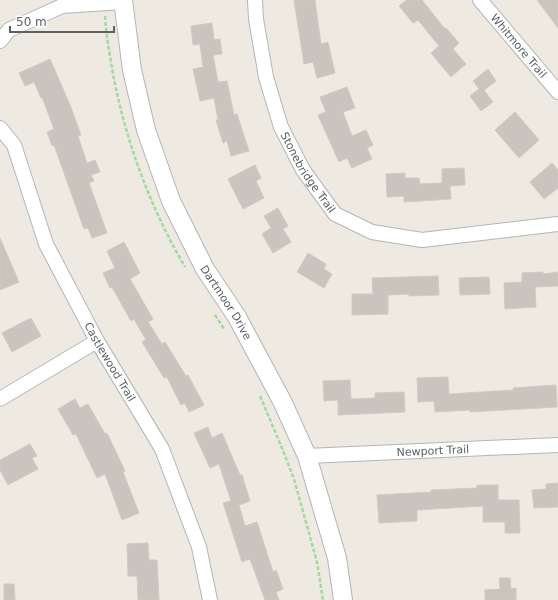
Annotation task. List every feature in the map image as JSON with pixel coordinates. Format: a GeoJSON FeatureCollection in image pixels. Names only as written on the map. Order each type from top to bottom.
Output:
{"type":"FeatureCollection","features":[{"type":"Feature","properties":{"kind":"street","name":"Stonebridge Trail"},"geometry":{"type":"LineString","coordinates":[[255,0],[256,19],[266,77],[281,128],[303,170],[335,214],[372,232],[422,240],[558,224]]}},
{"type":"Feature","properties":{"kind":"street","name":"Whitmore Trail"},"geometry":{"type":"LineString","coordinates":[[480,0],[558,92]]}},
{"type":"Feature","properties":{"kind":"street"},"geometry":{"type":"LineString","coordinates":[[0,41],[9,30],[62,6],[123,1]]}},
{"type":"Feature","properties":{"kind":"street","name":"Dartmoor Drive"},"geometry":{"type":"LineString","coordinates":[[123,1],[132,70],[146,130],[172,201],[205,269],[237,317],[282,401],[307,456],[337,558],[343,600]]}},
{"type":"Feature","properties":{"kind":"street","name":"Castlewood Trail"},"geometry":{"type":"LineString","coordinates":[[0,128],[14,145],[46,244],[97,341],[162,449],[199,547],[210,600]]}},
{"type":"Feature","properties":{"kind":"street"},"geometry":{"type":"LineString","coordinates":[[0,399],[97,341]]}},
{"type":"Feature","properties":{"kind":"street","name":"Newport Trail"},"geometry":{"type":"LineString","coordinates":[[307,456],[558,444]]}},
{"type":"Feature","properties":{"kind":"building"},"geometry":{"type":"Polygon","coordinates":[[[294,0],[315,0],[321,44],[328,42],[335,73],[317,78],[313,62],[304,64],[294,0]]]}},
{"type":"Feature","properties":{"kind":"building"},"geometry":{"type":"Polygon","coordinates":[[[407,0],[422,0],[445,29],[446,28],[459,43],[453,49],[466,64],[451,77],[431,53],[439,46],[418,20],[413,23],[399,6],[407,0]]]}},
{"type":"Feature","properties":{"kind":"building"},"geometry":{"type":"Polygon","coordinates":[[[537,0],[558,0],[558,28],[537,0]]]}},
{"type":"Feature","properties":{"kind":"building"},"geometry":{"type":"Polygon","coordinates":[[[212,23],[214,40],[220,39],[222,54],[213,55],[218,82],[227,81],[234,115],[237,114],[249,151],[231,156],[227,141],[223,143],[216,120],[218,120],[214,98],[200,101],[193,69],[203,67],[200,44],[193,45],[191,26],[212,23]]]}},
{"type":"Feature","properties":{"kind":"building"},"geometry":{"type":"Polygon","coordinates":[[[50,59],[81,135],[78,136],[87,163],[95,160],[100,172],[91,175],[94,181],[89,183],[107,233],[92,238],[88,228],[84,229],[54,145],[52,146],[47,132],[54,129],[42,97],[41,98],[34,82],[25,86],[19,73],[50,59]]]}},
{"type":"Feature","properties":{"kind":"building"},"geometry":{"type":"Polygon","coordinates":[[[488,69],[496,81],[484,90],[493,102],[481,111],[470,96],[479,89],[473,81],[488,69]]]}},
{"type":"Feature","properties":{"kind":"building"},"geometry":{"type":"Polygon","coordinates":[[[347,87],[355,108],[343,112],[352,136],[366,130],[373,145],[367,148],[372,159],[352,168],[347,158],[339,162],[318,115],[326,112],[320,97],[347,87]]]}},
{"type":"Feature","properties":{"kind":"building"},"geometry":{"type":"Polygon","coordinates":[[[515,112],[539,140],[519,158],[495,130],[515,112]]]}},
{"type":"Feature","properties":{"kind":"building"},"geometry":{"type":"Polygon","coordinates":[[[552,163],[558,170],[558,188],[544,199],[530,182],[552,163]]]}},
{"type":"Feature","properties":{"kind":"building"},"geometry":{"type":"Polygon","coordinates":[[[255,165],[261,178],[256,181],[264,198],[243,209],[228,179],[255,165]]]}},
{"type":"Feature","properties":{"kind":"building"},"geometry":{"type":"Polygon","coordinates":[[[464,168],[465,185],[450,186],[451,199],[404,202],[404,196],[387,197],[386,174],[405,173],[405,178],[419,178],[420,184],[442,183],[442,169],[464,168]]]}},
{"type":"Feature","properties":{"kind":"building"},"geometry":{"type":"Polygon","coordinates":[[[278,208],[288,226],[283,229],[291,242],[273,253],[262,234],[271,228],[264,216],[278,208]]]}},
{"type":"Feature","properties":{"kind":"building"},"geometry":{"type":"Polygon","coordinates":[[[0,238],[19,282],[0,290],[0,238]]]}},
{"type":"Feature","properties":{"kind":"building"},"geometry":{"type":"Polygon","coordinates":[[[124,242],[140,273],[130,279],[153,319],[148,322],[162,344],[165,342],[186,376],[188,375],[204,405],[189,412],[185,403],[181,405],[167,377],[164,378],[142,342],[146,340],[134,319],[131,321],[112,287],[110,288],[103,273],[115,268],[107,251],[124,242]]]}},
{"type":"Feature","properties":{"kind":"building"},"geometry":{"type":"Polygon","coordinates":[[[308,253],[326,264],[324,269],[332,274],[324,288],[297,272],[308,253]]]}},
{"type":"Feature","properties":{"kind":"building"},"geometry":{"type":"Polygon","coordinates":[[[543,272],[543,274],[558,272],[558,286],[535,287],[536,307],[505,309],[504,283],[522,282],[522,273],[543,272]]]}},
{"type":"Feature","properties":{"kind":"building"},"geometry":{"type":"Polygon","coordinates":[[[438,276],[439,295],[388,295],[388,314],[352,315],[352,294],[373,294],[372,278],[438,276]]]}},
{"type":"Feature","properties":{"kind":"building"},"geometry":{"type":"Polygon","coordinates":[[[489,277],[490,294],[460,295],[459,278],[489,277]]]}},
{"type":"Feature","properties":{"kind":"building"},"geometry":{"type":"Polygon","coordinates":[[[31,318],[41,336],[12,352],[2,333],[31,318]]]}},
{"type":"Feature","properties":{"kind":"building"},"geometry":{"type":"Polygon","coordinates":[[[448,377],[449,394],[514,390],[513,388],[556,385],[557,407],[470,412],[470,410],[435,412],[434,401],[418,402],[417,378],[448,377]]]}},
{"type":"Feature","properties":{"kind":"building"},"geometry":{"type":"Polygon","coordinates":[[[350,380],[351,399],[375,398],[375,393],[404,392],[405,412],[338,415],[338,400],[324,401],[323,381],[350,380]]]}},
{"type":"Feature","properties":{"kind":"building"},"geometry":{"type":"Polygon","coordinates":[[[75,399],[80,408],[88,404],[105,434],[107,433],[125,471],[123,472],[139,513],[122,520],[105,474],[97,478],[76,434],[73,435],[58,409],[75,399]]]}},
{"type":"Feature","properties":{"kind":"building"},"geometry":{"type":"Polygon","coordinates":[[[208,427],[212,438],[222,433],[240,475],[242,475],[250,501],[239,505],[245,526],[257,522],[273,572],[276,570],[283,589],[276,592],[279,600],[265,600],[250,559],[242,562],[223,503],[231,501],[219,464],[210,468],[194,433],[208,427]]]}},
{"type":"Feature","properties":{"kind":"building"},"geometry":{"type":"Polygon","coordinates":[[[30,444],[37,456],[32,458],[38,469],[8,485],[0,470],[0,460],[30,444]]]}},
{"type":"Feature","properties":{"kind":"building"},"geometry":{"type":"Polygon","coordinates":[[[558,483],[558,507],[534,508],[532,490],[546,489],[546,484],[558,483]]]}},
{"type":"Feature","properties":{"kind":"building"},"geometry":{"type":"Polygon","coordinates":[[[477,485],[498,485],[498,500],[519,500],[520,533],[505,533],[505,522],[483,522],[483,506],[417,510],[417,521],[379,523],[377,495],[431,492],[431,490],[477,488],[477,485]]]}},
{"type":"Feature","properties":{"kind":"building"},"geometry":{"type":"Polygon","coordinates":[[[148,543],[149,560],[157,560],[159,600],[138,600],[137,576],[128,576],[127,544],[148,543]]]}},
{"type":"Feature","properties":{"kind":"building"},"geometry":{"type":"Polygon","coordinates":[[[499,578],[510,578],[511,589],[516,588],[516,600],[485,600],[485,590],[500,589],[499,578]]]}},
{"type":"Feature","properties":{"kind":"building"},"geometry":{"type":"Polygon","coordinates":[[[4,584],[14,584],[15,600],[4,600],[4,584]]]}}]}
